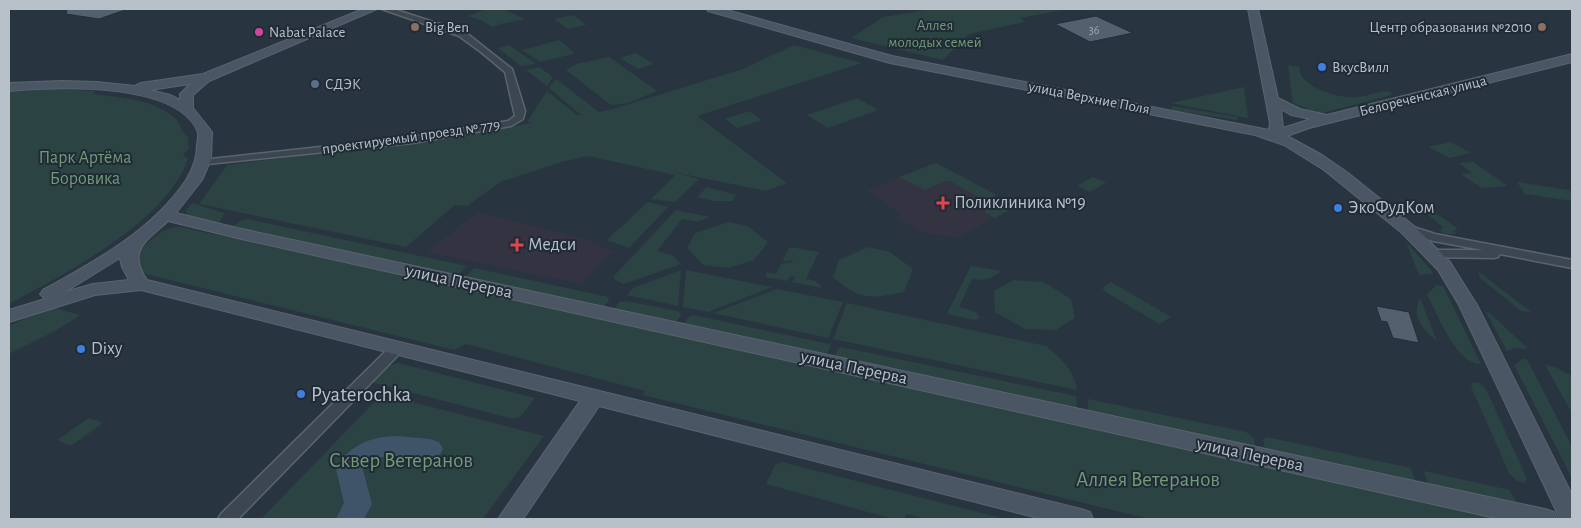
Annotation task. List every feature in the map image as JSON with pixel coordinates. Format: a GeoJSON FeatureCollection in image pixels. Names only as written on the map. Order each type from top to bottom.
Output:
{"type":"FeatureCollection","features":[{"type":"Feature","properties":{"kind":"main road"},"geometry":{"type":"LineString","coordinates":[[188,110],[186,96],[198,82],[372,9]]}},
{"type":"Feature","properties":{"kind":"main road","name":"улица Верхние Поля"},"geometry":{"type":"LineString","coordinates":[[712,9],[890,59],[1185,116],[1275,136],[1322,160],[1407,229],[1432,254]]}},
{"type":"Feature","properties":{"kind":"main road"},"geometry":{"type":"LineString","coordinates":[[1253,9],[1277,123],[1275,136]]}},
{"type":"Feature","properties":{"kind":"main road","name":"Белореченская улица"},"geometry":{"type":"LineString","coordinates":[[1275,136],[1304,125],[1345,114],[1572,58]]}},
{"type":"Feature","properties":{"kind":"main road"},"geometry":{"type":"LineString","coordinates":[[126,88],[172,84],[214,74]]}},
{"type":"Feature","properties":{"kind":"main road"},"geometry":{"type":"LineString","coordinates":[[9,87],[78,84],[126,88],[162,97],[188,110],[201,124],[204,132],[206,152],[188,188],[165,214],[145,232],[117,253],[76,279],[9,316]]}},
{"type":"Feature","properties":{"kind":"main road"},"geometry":{"type":"LineString","coordinates":[[1185,116],[1254,122],[1265,118],[1272,102]]}},
{"type":"Feature","properties":{"kind":"main road"},"geometry":{"type":"LineString","coordinates":[[1272,102],[1305,115],[1323,117],[1345,114]]}},
{"type":"Feature","properties":{"kind":"main road","name":"улица Перерва"},"geometry":{"type":"LineString","coordinates":[[165,214],[314,250],[1545,519]]}},
{"type":"Feature","properties":{"kind":"main road"},"geometry":{"type":"LineString","coordinates":[[141,284],[132,273],[128,260],[131,248],[145,232]]}},
{"type":"Feature","properties":{"kind":"main road"},"geometry":{"type":"LineString","coordinates":[[1432,254],[1454,281],[1468,305],[1572,519]]}},
{"type":"Feature","properties":{"kind":"main road"},"geometry":{"type":"LineString","coordinates":[[9,316],[92,290],[141,284],[1081,519]]}},
{"type":"Feature","properties":{"kind":"main road"},"geometry":{"type":"LineString","coordinates":[[510,519],[594,397]]}},
{"type":"Feature","properties":{"kind":"street","name":"проектируемый проезд № 779"},"geometry":{"type":"LineString","coordinates":[[202,163],[412,140],[512,123],[520,117],[520,110],[509,71],[484,50],[462,34],[386,9]]}},
{"type":"Feature","properties":{"kind":"street"},"geometry":{"type":"LineString","coordinates":[[1407,229],[1433,237],[1572,264]]}},
{"type":"Feature","properties":{"kind":"street"},"geometry":{"type":"LineString","coordinates":[[1432,254],[1504,255],[1549,260]]}},
{"type":"Feature","properties":{"kind":"street"},"geometry":{"type":"LineString","coordinates":[[227,519],[397,348]]}},
{"type":"Feature","properties":{"kind":"shaded area","name":"Поликлиника №19"},"geometry":{"type":"Polygon","coordinates":[[[936,163],[995,194],[995,199],[1008,207],[1009,210],[957,238],[918,231],[896,217],[901,214],[867,191],[936,163]]]}},
{"type":"Feature","properties":{"kind":"shaded area","name":"Медси"},"geometry":{"type":"Polygon","coordinates":[[[478,212],[586,239],[613,251],[582,284],[427,252],[478,212]]]}},
{"type":"Feature","properties":{"kind":"green space"},"geometry":{"type":"Polygon","coordinates":[[[486,9],[503,9],[525,19],[499,23],[499,25],[492,27],[483,21],[468,16],[486,9]]]}},
{"type":"Feature","properties":{"kind":"green space","name":"Аллея молодых семей"},"geometry":{"type":"Polygon","coordinates":[[[932,9],[1067,9],[1020,18],[1025,22],[969,34],[943,60],[851,38],[883,17],[932,9]]]}},
{"type":"Feature","properties":{"kind":"green space"},"geometry":{"type":"Polygon","coordinates":[[[573,15],[586,25],[568,29],[554,19],[573,15]]]}},
{"type":"Feature","properties":{"kind":"green space"},"geometry":{"type":"Polygon","coordinates":[[[559,40],[573,54],[540,62],[522,50],[559,40]]]}},
{"type":"Feature","properties":{"kind":"green space"},"geometry":{"type":"Polygon","coordinates":[[[509,45],[535,64],[521,66],[498,48],[509,45]]]}},
{"type":"Feature","properties":{"kind":"green space"},"geometry":{"type":"Polygon","coordinates":[[[794,45],[862,63],[697,116],[787,183],[766,191],[673,172],[699,179],[675,202],[651,199],[675,175],[588,156],[561,162],[500,182],[467,206],[455,205],[406,247],[199,204],[227,165],[429,139],[532,123],[527,122],[547,91],[577,115],[581,115],[549,88],[556,79],[599,112],[743,69],[794,45]]]}},
{"type":"Feature","properties":{"kind":"green space"},"geometry":{"type":"Polygon","coordinates":[[[636,53],[654,64],[638,69],[620,58],[636,53]]]}},
{"type":"Feature","properties":{"kind":"green space"},"geometry":{"type":"Polygon","coordinates":[[[609,57],[657,91],[628,103],[611,105],[566,70],[576,64],[609,57]]]}},
{"type":"Feature","properties":{"kind":"green space"},"geometry":{"type":"Polygon","coordinates":[[[1288,65],[1299,67],[1302,77],[1314,87],[1337,95],[1352,97],[1385,91],[1394,93],[1318,114],[1316,111],[1323,108],[1313,111],[1293,103],[1288,65]]]}},
{"type":"Feature","properties":{"kind":"green space"},"geometry":{"type":"Polygon","coordinates":[[[539,67],[553,77],[547,86],[526,70],[539,67]]]}},
{"type":"Feature","properties":{"kind":"green space"},"geometry":{"type":"Polygon","coordinates":[[[1244,87],[1248,118],[1171,103],[1244,87]]]}},
{"type":"Feature","properties":{"kind":"green space","name":"Парк Артёма Боровика"},"geometry":{"type":"Polygon","coordinates":[[[51,89],[94,91],[94,94],[136,100],[157,107],[175,118],[188,137],[189,148],[183,155],[188,159],[177,182],[137,224],[112,244],[85,261],[9,304],[9,92],[51,89]]]}},
{"type":"Feature","properties":{"kind":"green space"},"geometry":{"type":"Polygon","coordinates":[[[857,98],[878,110],[828,128],[807,115],[857,98]]]}},
{"type":"Feature","properties":{"kind":"green space"},"geometry":{"type":"Polygon","coordinates":[[[1172,106],[1237,117],[1237,120],[1171,110],[1172,106]]]}},
{"type":"Feature","properties":{"kind":"green space"},"geometry":{"type":"Polygon","coordinates":[[[749,111],[762,120],[737,128],[725,119],[749,111]]]}},
{"type":"Feature","properties":{"kind":"green space"},"geometry":{"type":"Polygon","coordinates":[[[1450,142],[1471,153],[1449,158],[1428,147],[1450,142]]]}},
{"type":"Feature","properties":{"kind":"green space"},"geometry":{"type":"Polygon","coordinates":[[[1473,162],[1508,186],[1482,188],[1461,174],[1472,173],[1459,163],[1473,162]]]}},
{"type":"Feature","properties":{"kind":"green space"},"geometry":{"type":"Polygon","coordinates":[[[936,163],[995,194],[995,199],[1008,207],[1009,210],[995,218],[984,212],[992,205],[950,181],[945,181],[925,190],[899,177],[936,163]]]}},
{"type":"Feature","properties":{"kind":"green space"},"geometry":{"type":"Polygon","coordinates":[[[1093,177],[1106,183],[1090,192],[1077,186],[1093,177]]]}},
{"type":"Feature","properties":{"kind":"green space"},"geometry":{"type":"Polygon","coordinates":[[[1517,182],[1569,190],[1572,195],[1572,201],[1525,194],[1517,182]]]}},
{"type":"Feature","properties":{"kind":"green space"},"geometry":{"type":"Polygon","coordinates":[[[707,187],[736,195],[732,201],[712,201],[697,197],[707,187]]]}},
{"type":"Feature","properties":{"kind":"green space"},"geometry":{"type":"Polygon","coordinates":[[[648,202],[668,207],[629,248],[607,240],[648,202]]]}},
{"type":"Feature","properties":{"kind":"green space"},"geometry":{"type":"Polygon","coordinates":[[[192,203],[224,213],[219,224],[194,219],[187,215],[186,210],[192,203]]]}},
{"type":"Feature","properties":{"kind":"green space"},"geometry":{"type":"Polygon","coordinates":[[[1421,209],[1435,213],[1458,229],[1453,231],[1457,234],[1441,232],[1441,229],[1444,228],[1421,209]]]}},
{"type":"Feature","properties":{"kind":"green space"},"geometry":{"type":"Polygon","coordinates":[[[676,210],[710,217],[697,222],[682,219],[657,251],[672,255],[680,263],[624,284],[615,280],[614,276],[676,210]]]}},
{"type":"Feature","properties":{"kind":"green space"},"geometry":{"type":"Polygon","coordinates":[[[247,219],[467,266],[457,277],[231,227],[247,219]]]}},
{"type":"Feature","properties":{"kind":"green space"},"geometry":{"type":"Polygon","coordinates":[[[729,222],[747,226],[768,242],[754,260],[728,268],[703,265],[687,248],[695,233],[729,222]]]}},
{"type":"Feature","properties":{"kind":"green space","name":"Аллея Ветеранов"},"geometry":{"type":"Polygon","coordinates":[[[180,227],[1539,519],[1149,519],[643,395],[645,391],[466,344],[454,350],[146,274],[139,270],[137,254],[141,249],[161,232],[180,227]]]}},
{"type":"Feature","properties":{"kind":"green space"},"geometry":{"type":"Polygon","coordinates":[[[1406,242],[1431,270],[1433,274],[1419,275],[1406,242]]]}},
{"type":"Feature","properties":{"kind":"green space"},"geometry":{"type":"Polygon","coordinates":[[[790,247],[819,252],[806,279],[816,281],[822,288],[792,282],[795,277],[790,276],[787,281],[766,277],[767,272],[776,274],[781,264],[792,262],[793,260],[782,262],[790,247]]]}},
{"type":"Feature","properties":{"kind":"green space"},"geometry":{"type":"Polygon","coordinates":[[[868,247],[890,252],[913,269],[904,292],[874,297],[866,296],[851,290],[833,277],[839,260],[868,247]]]}},
{"type":"Feature","properties":{"kind":"green space"},"geometry":{"type":"Polygon","coordinates":[[[971,266],[1001,271],[987,279],[972,279],[959,307],[976,312],[980,318],[974,320],[947,314],[971,266]]]}},
{"type":"Feature","properties":{"kind":"green space"},"geometry":{"type":"Polygon","coordinates":[[[474,268],[608,297],[609,300],[604,307],[464,278],[474,268]]]}},
{"type":"Feature","properties":{"kind":"green space"},"geometry":{"type":"Polygon","coordinates":[[[681,270],[678,306],[627,295],[633,288],[681,270]]]}},
{"type":"Feature","properties":{"kind":"green space"},"geometry":{"type":"Polygon","coordinates":[[[686,270],[772,287],[708,312],[683,307],[686,270]]]}},
{"type":"Feature","properties":{"kind":"green space"},"geometry":{"type":"Polygon","coordinates":[[[1478,271],[1531,312],[1521,311],[1480,278],[1478,271]]]}},
{"type":"Feature","properties":{"kind":"green space"},"geometry":{"type":"Polygon","coordinates":[[[1014,280],[1043,282],[1071,299],[1075,318],[1056,330],[1025,329],[995,312],[994,291],[1014,280]]]}},
{"type":"Feature","properties":{"kind":"green space"},"geometry":{"type":"Polygon","coordinates":[[[1111,282],[1171,317],[1160,324],[1107,293],[1102,288],[1111,282]]]}},
{"type":"Feature","properties":{"kind":"green space"},"geometry":{"type":"Polygon","coordinates":[[[1437,285],[1443,286],[1481,364],[1472,362],[1463,356],[1448,336],[1427,294],[1437,285]]]}},
{"type":"Feature","properties":{"kind":"green space"},"geometry":{"type":"Polygon","coordinates":[[[777,289],[843,302],[828,338],[713,313],[777,289]]]}},
{"type":"Feature","properties":{"kind":"green space"},"geometry":{"type":"Polygon","coordinates":[[[1420,298],[1437,341],[1427,332],[1417,317],[1420,298]]]}},
{"type":"Feature","properties":{"kind":"green space"},"geometry":{"type":"Polygon","coordinates":[[[626,301],[678,311],[681,315],[675,324],[613,311],[619,302],[626,301]]]}},
{"type":"Feature","properties":{"kind":"green space"},"geometry":{"type":"Polygon","coordinates":[[[847,303],[1046,346],[1070,370],[1077,390],[833,339],[847,303]]]}},
{"type":"Feature","properties":{"kind":"green space"},"geometry":{"type":"Polygon","coordinates":[[[47,308],[55,308],[80,315],[55,331],[9,354],[9,326],[47,308]]]}},
{"type":"Feature","properties":{"kind":"green space"},"geometry":{"type":"Polygon","coordinates":[[[1486,312],[1490,313],[1528,349],[1515,348],[1507,351],[1486,312]]]}},
{"type":"Feature","properties":{"kind":"green space"},"geometry":{"type":"Polygon","coordinates":[[[693,315],[829,344],[831,346],[826,356],[683,326],[688,318],[693,315]]]}},
{"type":"Feature","properties":{"kind":"green space"},"geometry":{"type":"Polygon","coordinates":[[[841,347],[1076,396],[1077,408],[1073,410],[834,358],[841,347]]]}},
{"type":"Feature","properties":{"kind":"green space"},"geometry":{"type":"Polygon","coordinates":[[[1523,359],[1527,359],[1572,447],[1572,478],[1514,365],[1523,359]]]}},
{"type":"Feature","properties":{"kind":"green space"},"geometry":{"type":"Polygon","coordinates":[[[398,363],[535,398],[522,415],[514,419],[374,383],[373,381],[388,366],[398,363]]]}},
{"type":"Feature","properties":{"kind":"green space"},"geometry":{"type":"Polygon","coordinates":[[[1545,365],[1557,368],[1572,376],[1572,413],[1545,365]]]}},
{"type":"Feature","properties":{"kind":"green space"},"geometry":{"type":"Polygon","coordinates":[[[1473,382],[1479,383],[1486,389],[1527,479],[1524,483],[1517,481],[1509,473],[1471,387],[1473,382]]]}},
{"type":"Feature","properties":{"kind":"green space","name":"Сквер Ветеранов"},"geometry":{"type":"Polygon","coordinates":[[[382,394],[544,436],[483,519],[261,519],[382,394]]]}},
{"type":"Feature","properties":{"kind":"green space"},"geometry":{"type":"Polygon","coordinates":[[[1088,399],[1246,432],[1254,438],[1256,449],[1088,413],[1088,399]]]}},
{"type":"Feature","properties":{"kind":"green space"},"geometry":{"type":"Polygon","coordinates":[[[89,418],[103,423],[71,446],[57,440],[89,418]]]}},
{"type":"Feature","properties":{"kind":"green space"},"geometry":{"type":"Polygon","coordinates":[[[1267,437],[1411,468],[1416,484],[1266,452],[1263,439],[1267,437]]]}},
{"type":"Feature","properties":{"kind":"green space"},"geometry":{"type":"Polygon","coordinates":[[[782,462],[1005,519],[926,519],[906,514],[905,519],[893,519],[766,484],[775,465],[782,462]]]}},
{"type":"Feature","properties":{"kind":"green space"},"geometry":{"type":"Polygon","coordinates":[[[1424,471],[1510,490],[1518,506],[1429,488],[1424,471]]]}},
{"type":"Feature","properties":{"kind":"building"},"geometry":{"type":"Polygon","coordinates":[[[67,9],[125,10],[99,19],[66,14],[67,9]]]}},
{"type":"Feature","properties":{"kind":"building"},"geometry":{"type":"Polygon","coordinates":[[[1096,16],[1133,33],[1090,42],[1055,24],[1096,16]]]}},
{"type":"Feature","properties":{"kind":"building"},"geometry":{"type":"Polygon","coordinates":[[[1376,306],[1409,312],[1419,343],[1393,338],[1387,322],[1381,321],[1376,306]]]}},
{"type":"Feature","properties":{"kind":"waterway"},"geometry":{"type":"LineString","coordinates":[[350,519],[358,504],[349,469],[356,459],[374,449],[385,447],[430,449]]}},
{"type":"Feature","properties":{"kind":"place","name":"Big Ben"},"geometry":{"type":"Point","coordinates":[415,27]}},
{"type":"Feature","properties":{"kind":"place","name":"Центр образования №2010"},"geometry":{"type":"Point","coordinates":[1542,27]}},
{"type":"Feature","properties":{"kind":"place","name":"Nabat Palace"},"geometry":{"type":"Point","coordinates":[259,32]}},
{"type":"Feature","properties":{"kind":"place","name":"ВкусВилл"},"geometry":{"type":"Point","coordinates":[1322,67]}},
{"type":"Feature","properties":{"kind":"place","name":"СДЭК"},"geometry":{"type":"Point","coordinates":[315,84]}},
{"type":"Feature","properties":{"kind":"place","name":"Поликлиника №19"},"geometry":{"type":"Point","coordinates":[943,203]}},
{"type":"Feature","properties":{"kind":"place","name":"ЭкоФудКом"},"geometry":{"type":"Point","coordinates":[1338,208]}},
{"type":"Feature","properties":{"kind":"place","name":"Медси"},"geometry":{"type":"Point","coordinates":[517,245]}},
{"type":"Feature","properties":{"kind":"place","name":"Dixy"},"geometry":{"type":"Point","coordinates":[81,349]}},
{"type":"Feature","properties":{"kind":"place","name":"Pyaterochka"},"geometry":{"type":"Point","coordinates":[301,394]}}]}
